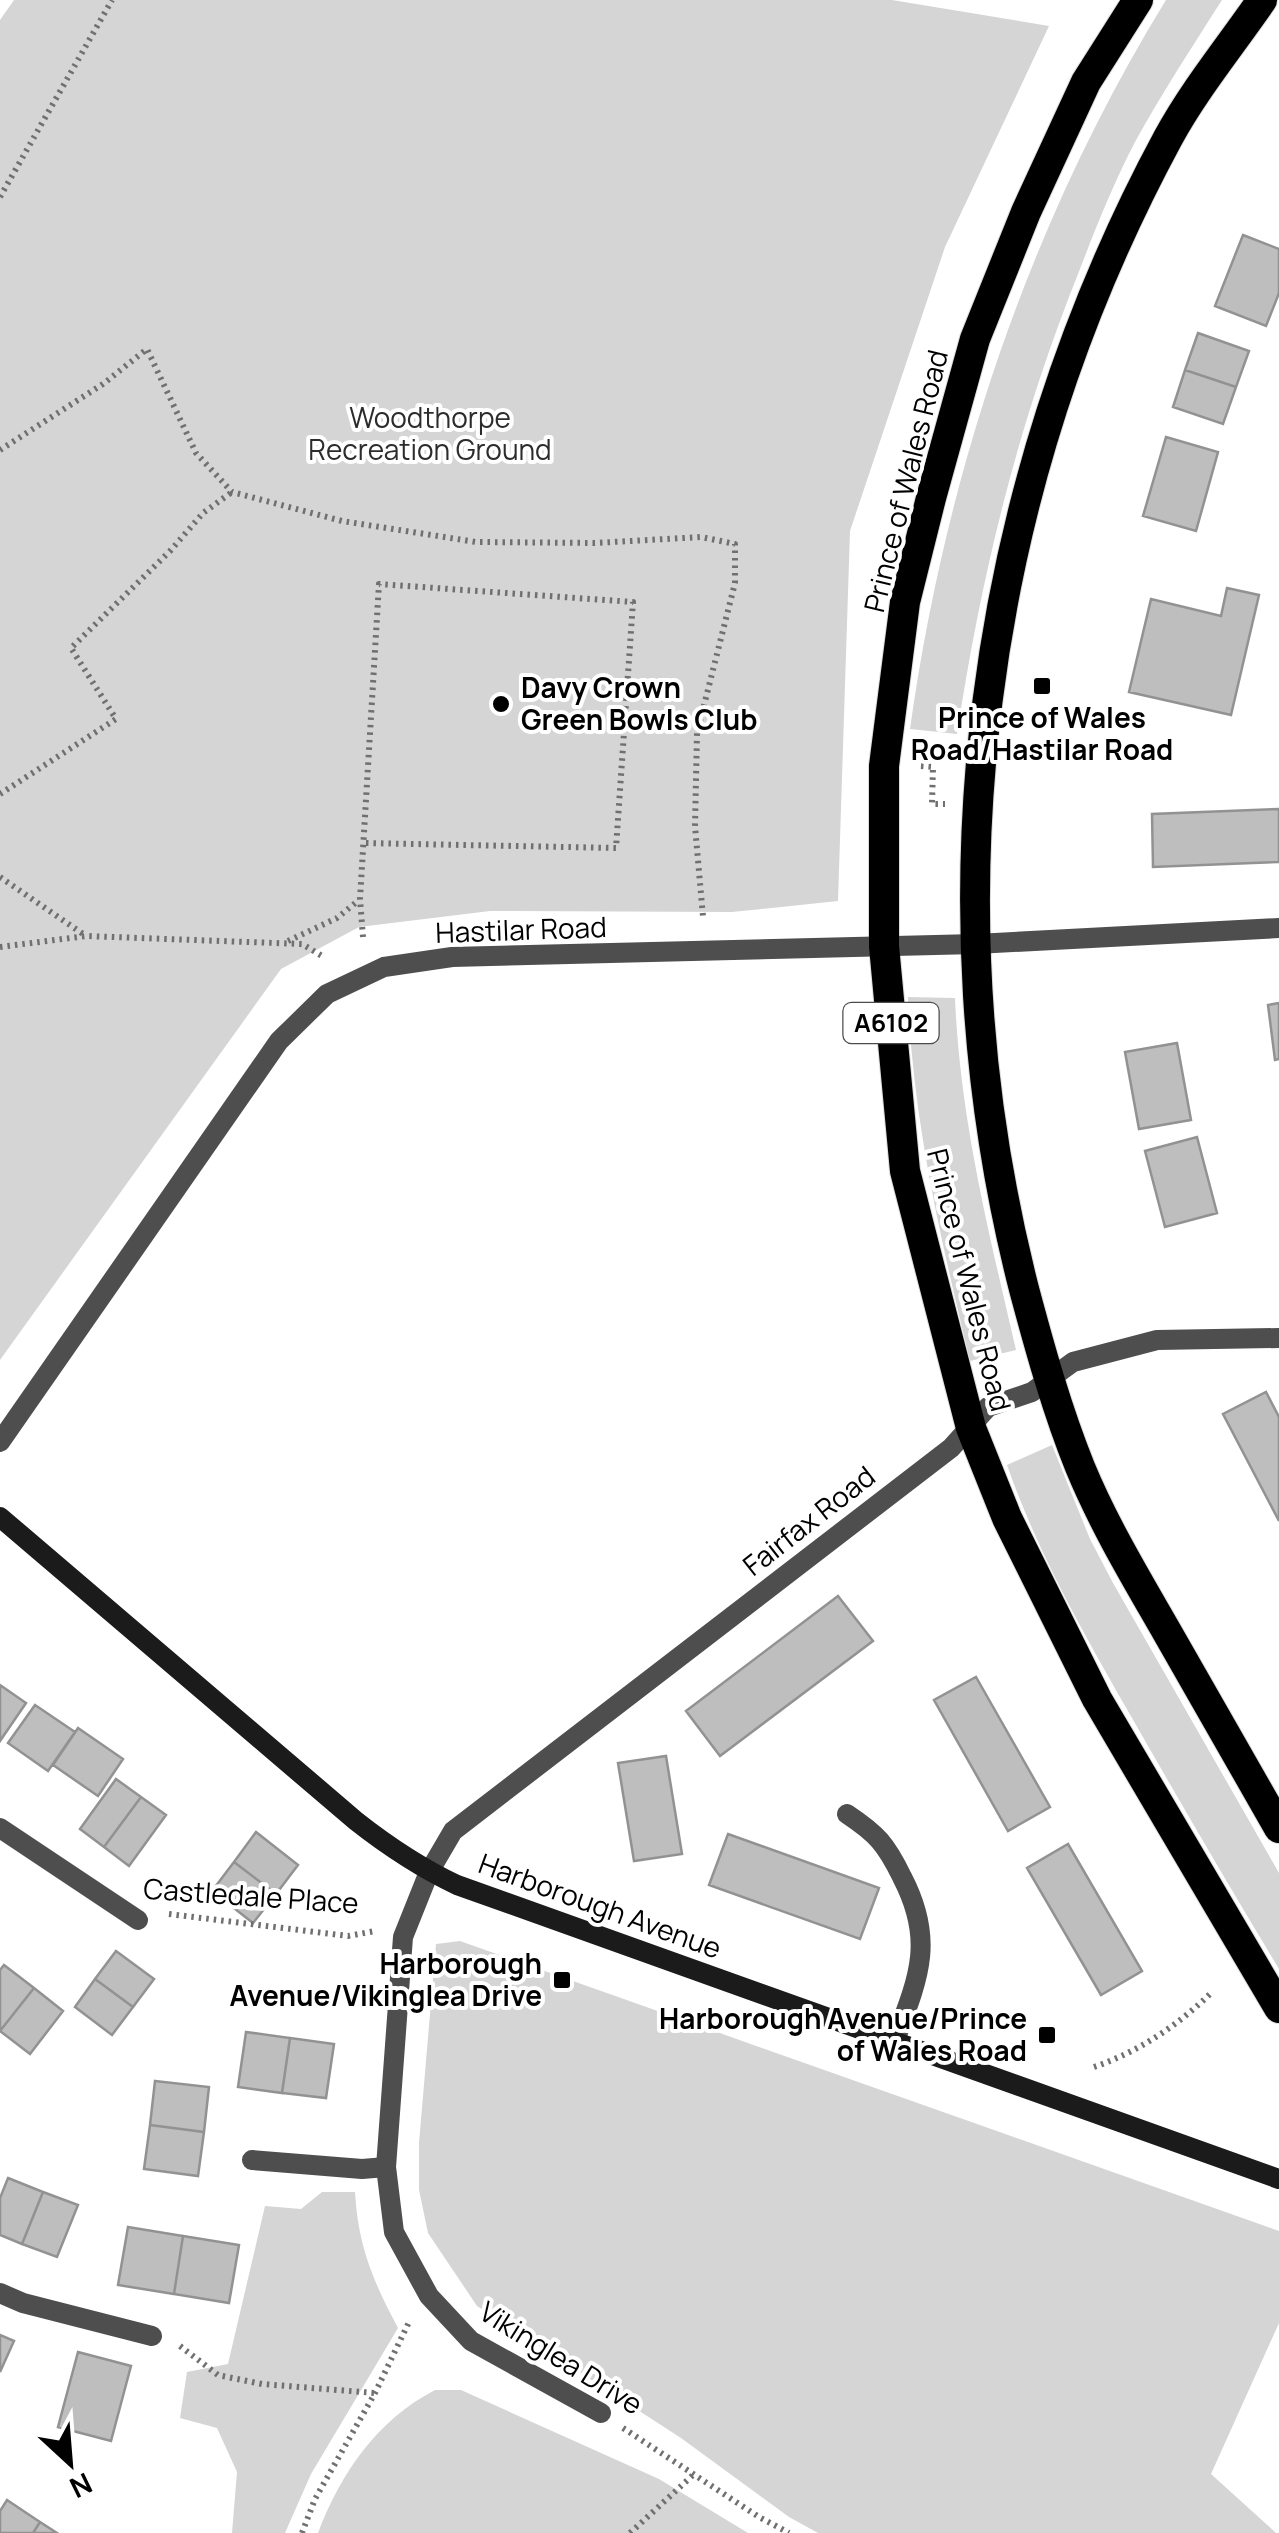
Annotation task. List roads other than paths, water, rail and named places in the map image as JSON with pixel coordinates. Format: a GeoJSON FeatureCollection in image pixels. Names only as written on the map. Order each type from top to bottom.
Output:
{"type":"FeatureCollection","features":[{"type":"Feature","properties":{"kind":"highway","name":"Prince of Wales Road"},"geometry":{"type":"LineString","coordinates":[[1138,0],[1086,82],[1026,212],[975,339],[931,498],[905,602],[884,766],[884,946],[905,1170],[970,1428],[1042,1592],[1097,1698],[1279,2008]]}},
{"type":"Feature","properties":{"kind":"highway","name":"Prince of Wales Road"},"geometry":{"type":"LineString","coordinates":[[1262,0],[1170,133],[1119,237],[1049,418],[1007,581],[987,693],[979,784],[976,944],[977,1018],[995,1162],[1010,1234],[1050,1380],[1079,1465],[1112,1535],[1279,1828]]}},
{"type":"Feature","properties":{"kind":"street","name":"Hastilar Road"},"geometry":{"type":"LineString","coordinates":[[0,1442],[279,1040],[326,994],[384,967],[452,956],[976,944],[1279,928]]}},
{"type":"Feature","properties":{"kind":"street","name":"Fairfax Road"},"geometry":{"type":"LineString","coordinates":[[428,1872],[453,1831],[951,1448],[988,1407],[1032,1392],[1073,1362],[1157,1340],[1279,1338]]}},
{"type":"Feature","properties":{"kind":"street","name":"Harborough Avenue"},"geometry":{"type":"LineString","coordinates":[[0,1517],[356,1821],[399,1856],[428,1872],[1279,2179]]}},
{"type":"Feature","properties":{"kind":"street"},"geometry":{"type":"LineString","coordinates":[[847,1814],[878,1835],[918,1907],[922,1940],[918,1976],[895,2040]]}},
{"type":"Feature","properties":{"kind":"street","name":"Castledale Place"},"geometry":{"type":"LineString","coordinates":[[0,1828],[138,1920]]}},
{"type":"Feature","properties":{"kind":"street","name":"Vikinglea Drive"},"geometry":{"type":"LineString","coordinates":[[428,1872],[404,1937],[386,2167],[394,2232],[426,2290],[471,2340],[601,2413]]}},
{"type":"Feature","properties":{"kind":"street"},"geometry":{"type":"LineString","coordinates":[[252,2160],[362,2170],[386,2167]]}},
{"type":"Feature","properties":{"kind":"street"},"geometry":{"type":"LineString","coordinates":[[0,2293],[23,2303],[152,2336]]}},
{"type":"Feature","properties":{"kind":"place","name":"Prince of Wales Road/Hastilar Road"},"geometry":{"type":"Point","coordinates":[1042,686]}},
{"type":"Feature","properties":{"kind":"place","name":"Davy Crown Green Bowls Club"},"geometry":{"type":"Point","coordinates":[501,704]}},
{"type":"Feature","properties":{"kind":"place","name":"Harborough Avenue/Vikinglea Drive"},"geometry":{"type":"Point","coordinates":[562,1980]}},
{"type":"Feature","properties":{"kind":"place","name":"Harborough Avenue/Prince of Wales Road"},"geometry":{"type":"Point","coordinates":[1047,2035]}},
{"type":"Feature","properties":{"kind":"park label","name":"Woodthorpe Recreation Ground"},"geometry":{"type":"Point","coordinates":[430,434]}}]}
